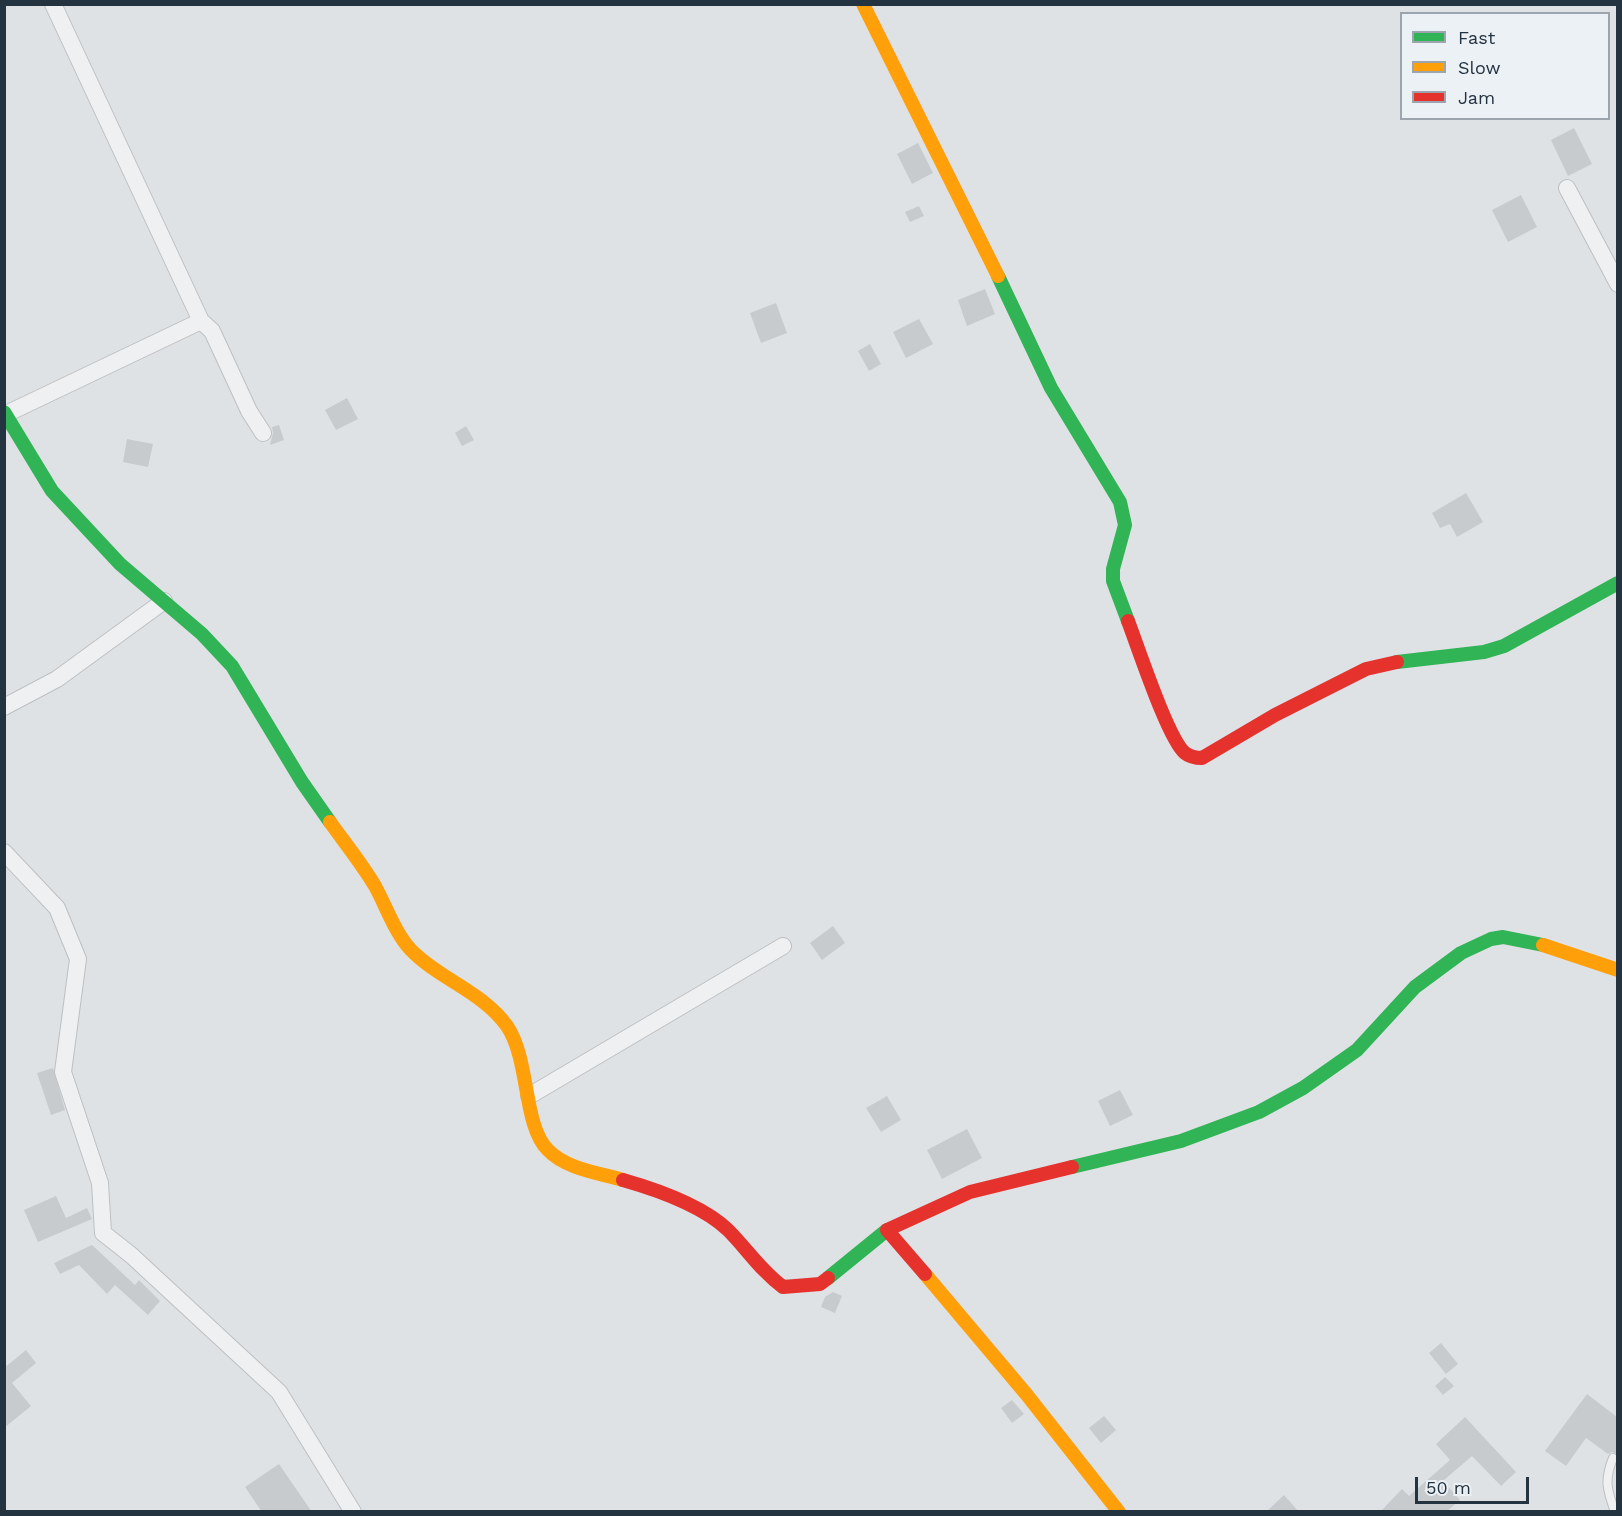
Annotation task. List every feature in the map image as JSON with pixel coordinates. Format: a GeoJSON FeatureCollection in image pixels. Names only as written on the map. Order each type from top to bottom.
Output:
{"type":"FeatureCollection","features":[{"type":"Feature","properties":{"kind":"street"},"geometry":{"type":"LineString","coordinates":[[53,4],[201,321],[212,331],[249,411],[262,433]]}},
{"type":"Feature","properties":{"kind":"street"},"geometry":{"type":"LineString","coordinates":[[863,4],[939,153],[1051,388],[1120,502],[1125,525],[1113,569],[1113,581],[1172,734],[1183,753],[1192,759],[1202,758],[1275,715],[1383,663],[1484,652],[1504,646],[1617,583]]}},
{"type":"Feature","properties":{"kind":"street"},"geometry":{"type":"LineString","coordinates":[[1568,188],[1617,284]]}},
{"type":"Feature","properties":{"kind":"street"},"geometry":{"type":"LineString","coordinates":[[201,321],[5,413],[52,491],[120,564],[202,633],[232,666],[302,782],[373,883],[409,948],[436,973],[489,1006],[507,1026],[520,1052],[537,1132],[546,1149],[558,1159],[644,1186],[699,1210],[727,1229],[768,1276],[783,1287],[820,1284],[887,1230],[932,1206],[982,1189],[1191,1138],[1245,1118],[1285,1096],[1358,1049],[1416,986],[1452,960],[1493,938],[1510,937],[1537,943],[1617,970]]}},
{"type":"Feature","properties":{"kind":"street"},"geometry":{"type":"LineString","coordinates":[[4,707],[57,678],[164,601]]}},
{"type":"Feature","properties":{"kind":"street"},"geometry":{"type":"LineString","coordinates":[[4,852],[57,908],[78,959],[63,1072],[100,1183],[103,1233],[131,1255],[279,1392],[353,1512]]}},
{"type":"Feature","properties":{"kind":"street"},"geometry":{"type":"LineString","coordinates":[[529,1096],[783,946]]}},
{"type":"Feature","properties":{"kind":"street"},"geometry":{"type":"LineString","coordinates":[[887,1230],[1027,1395],[1119,1512]]}},
{"type":"Feature","properties":{"kind":"lane"},"geometry":{"type":"LineString","coordinates":[[1613,1458],[1606,1473],[1605,1485],[1615,1512]]}},
{"type":"Feature","properties":{"kind":"building"},"geometry":{"type":"Polygon","coordinates":[[[1574,128],[1592,164],[1568,176],[1551,140],[1574,128]]]}},
{"type":"Feature","properties":{"kind":"building"},"geometry":{"type":"Polygon","coordinates":[[[918,143],[933,173],[912,184],[897,154],[918,143]]]}},
{"type":"Feature","properties":{"kind":"building"},"geometry":{"type":"Polygon","coordinates":[[[1521,195],[1537,227],[1508,242],[1492,210],[1521,195]]]}},
{"type":"Feature","properties":{"kind":"building"},"geometry":{"type":"Polygon","coordinates":[[[919,206],[924,216],[910,222],[905,212],[919,206]]]}},
{"type":"Feature","properties":{"kind":"building"},"geometry":{"type":"Polygon","coordinates":[[[985,289],[995,314],[967,326],[958,300],[985,289]]]}},
{"type":"Feature","properties":{"kind":"building"},"geometry":{"type":"Polygon","coordinates":[[[776,303],[787,333],[761,343],[750,313],[776,303]]]}},
{"type":"Feature","properties":{"kind":"building"},"geometry":{"type":"Polygon","coordinates":[[[919,319],[933,344],[906,358],[893,332],[919,319]]]}},
{"type":"Feature","properties":{"kind":"building"},"geometry":{"type":"Polygon","coordinates":[[[870,344],[881,364],[869,371],[858,351],[870,344]]]}},
{"type":"Feature","properties":{"kind":"building"},"geometry":{"type":"Polygon","coordinates":[[[347,398],[358,419],[336,430],[325,410],[347,398]]]}},
{"type":"Feature","properties":{"kind":"building"},"geometry":{"type":"Polygon","coordinates":[[[279,425],[284,440],[270,445],[272,427],[279,425]]]}},
{"type":"Feature","properties":{"kind":"building"},"geometry":{"type":"Polygon","coordinates":[[[466,426],[474,440],[462,446],[455,433],[466,426]]]}},
{"type":"Feature","properties":{"kind":"building"},"geometry":{"type":"Polygon","coordinates":[[[127,439],[153,444],[148,467],[123,462],[127,439]]]}},
{"type":"Feature","properties":{"kind":"building"},"geometry":{"type":"Polygon","coordinates":[[[1466,493],[1483,522],[1457,537],[1450,524],[1440,528],[1432,513],[1466,493]]]}},
{"type":"Feature","properties":{"kind":"building"},"geometry":{"type":"Polygon","coordinates":[[[833,926],[845,943],[822,960],[810,943],[833,926]]]}},
{"type":"Feature","properties":{"kind":"building"},"geometry":{"type":"Polygon","coordinates":[[[53,1068],[65,1110],[51,1115],[37,1073],[53,1068]]]}},
{"type":"Feature","properties":{"kind":"building"},"geometry":{"type":"Polygon","coordinates":[[[1120,1090],[1133,1115],[1110,1126],[1098,1101],[1120,1090]]]}},
{"type":"Feature","properties":{"kind":"building"},"geometry":{"type":"Polygon","coordinates":[[[887,1096],[901,1120],[881,1132],[866,1108],[887,1096]]]}},
{"type":"Feature","properties":{"kind":"building"},"geometry":{"type":"Polygon","coordinates":[[[967,1129],[982,1158],[942,1179],[927,1150],[967,1129]]]}},
{"type":"Feature","properties":{"kind":"building"},"geometry":{"type":"Polygon","coordinates":[[[56,1196],[66,1218],[87,1208],[92,1219],[38,1242],[24,1210],[56,1196]]]}},
{"type":"Feature","properties":{"kind":"building"},"geometry":{"type":"Polygon","coordinates":[[[92,1245],[135,1285],[139,1280],[160,1301],[148,1315],[115,1285],[107,1294],[79,1265],[60,1274],[54,1263],[92,1245]]]}},
{"type":"Feature","properties":{"kind":"building"},"geometry":{"type":"Polygon","coordinates":[[[833,1292],[842,1296],[835,1313],[821,1307],[825,1297],[833,1292]]]}},
{"type":"Feature","properties":{"kind":"building"},"geometry":{"type":"Polygon","coordinates":[[[1441,1343],[1458,1364],[1446,1374],[1429,1353],[1441,1343]]]}},
{"type":"Feature","properties":{"kind":"building"},"geometry":{"type":"Polygon","coordinates":[[[26,1350],[36,1363],[12,1383],[31,1406],[4,1428],[4,1368],[26,1350]]]}},
{"type":"Feature","properties":{"kind":"building"},"geometry":{"type":"Polygon","coordinates":[[[1445,1377],[1454,1386],[1443,1395],[1435,1386],[1445,1377]]]}},
{"type":"Feature","properties":{"kind":"building"},"geometry":{"type":"Polygon","coordinates":[[[1587,1394],[1617,1417],[1617,1454],[1612,1452],[1608,1454],[1586,1438],[1566,1466],[1545,1451],[1587,1394]]]}},
{"type":"Feature","properties":{"kind":"building"},"geometry":{"type":"Polygon","coordinates":[[[1012,1400],[1024,1414],[1012,1423],[1001,1408],[1012,1400]]]}},
{"type":"Feature","properties":{"kind":"building"},"geometry":{"type":"Polygon","coordinates":[[[1104,1416],[1116,1430],[1101,1443],[1089,1428],[1104,1416]]]}},
{"type":"Feature","properties":{"kind":"building"},"geometry":{"type":"Polygon","coordinates":[[[1465,1417],[1516,1472],[1501,1486],[1472,1456],[1443,1481],[1460,1500],[1446,1512],[1380,1512],[1402,1489],[1409,1496],[1450,1460],[1436,1444],[1465,1417]]]}},
{"type":"Feature","properties":{"kind":"building"},"geometry":{"type":"Polygon","coordinates":[[[279,1464],[312,1512],[262,1512],[245,1487],[279,1464]]]}},
{"type":"Feature","properties":{"kind":"building"},"geometry":{"type":"Polygon","coordinates":[[[1284,1495],[1299,1512],[1266,1512],[1284,1495]]]}},
{"type":"Feature","properties":{"kind":"traffic: fast"},"geometry":{"type":"LineString","coordinates":[[998,276],[1051,388],[1120,502],[1125,525],[1113,569],[1113,581],[1128,621]]}},
{"type":"Feature","properties":{"kind":"traffic: fast"},"geometry":{"type":"LineString","coordinates":[[4,412],[52,491],[120,564],[202,634],[232,666],[302,782],[330,822]]}},
{"type":"Feature","properties":{"kind":"traffic: fast"},"geometry":{"type":"LineString","coordinates":[[1397,662],[1484,652],[1504,646],[1618,583]]}},
{"type":"Feature","properties":{"kind":"traffic: fast"},"geometry":{"type":"LineString","coordinates":[[1072,1167],[1181,1141],[1259,1112],[1303,1088],[1357,1050],[1415,987],[1461,953],[1491,939],[1503,937],[1543,945]]}},
{"type":"Feature","properties":{"kind":"traffic: fast"},"geometry":{"type":"LineString","coordinates":[[828,1278],[887,1230]]}},
{"type":"Feature","properties":{"kind":"traffic: slow"},"geometry":{"type":"LineString","coordinates":[[863,4],[998,276]]}},
{"type":"Feature","properties":{"kind":"traffic: slow"},"geometry":{"type":"LineString","coordinates":[[330,822],[370,878],[395,928],[411,950],[434,969],[486,1004],[507,1026],[520,1056],[534,1125],[548,1150],[573,1166],[623,1180]]}},
{"type":"Feature","properties":{"kind":"traffic: slow"},"geometry":{"type":"LineString","coordinates":[[1543,945],[1618,970]]}},
{"type":"Feature","properties":{"kind":"traffic: slow"},"geometry":{"type":"LineString","coordinates":[[925,1274],[1027,1395],[1119,1512]]}},
{"type":"Feature","properties":{"kind":"traffic: jam"},"geometry":{"type":"LineString","coordinates":[[1128,621],[1170,730],[1185,753],[1195,757],[1202,758],[1275,715],[1366,669],[1397,662]]}},
{"type":"Feature","properties":{"kind":"traffic: jam"},"geometry":{"type":"LineString","coordinates":[[925,1274],[887,1230],[970,1192],[1072,1167]]}},
{"type":"Feature","properties":{"kind":"traffic: jam"},"geometry":{"type":"LineString","coordinates":[[623,1180],[665,1194],[706,1213],[728,1230],[761,1267],[783,1287],[820,1284],[828,1278]]}}]}
